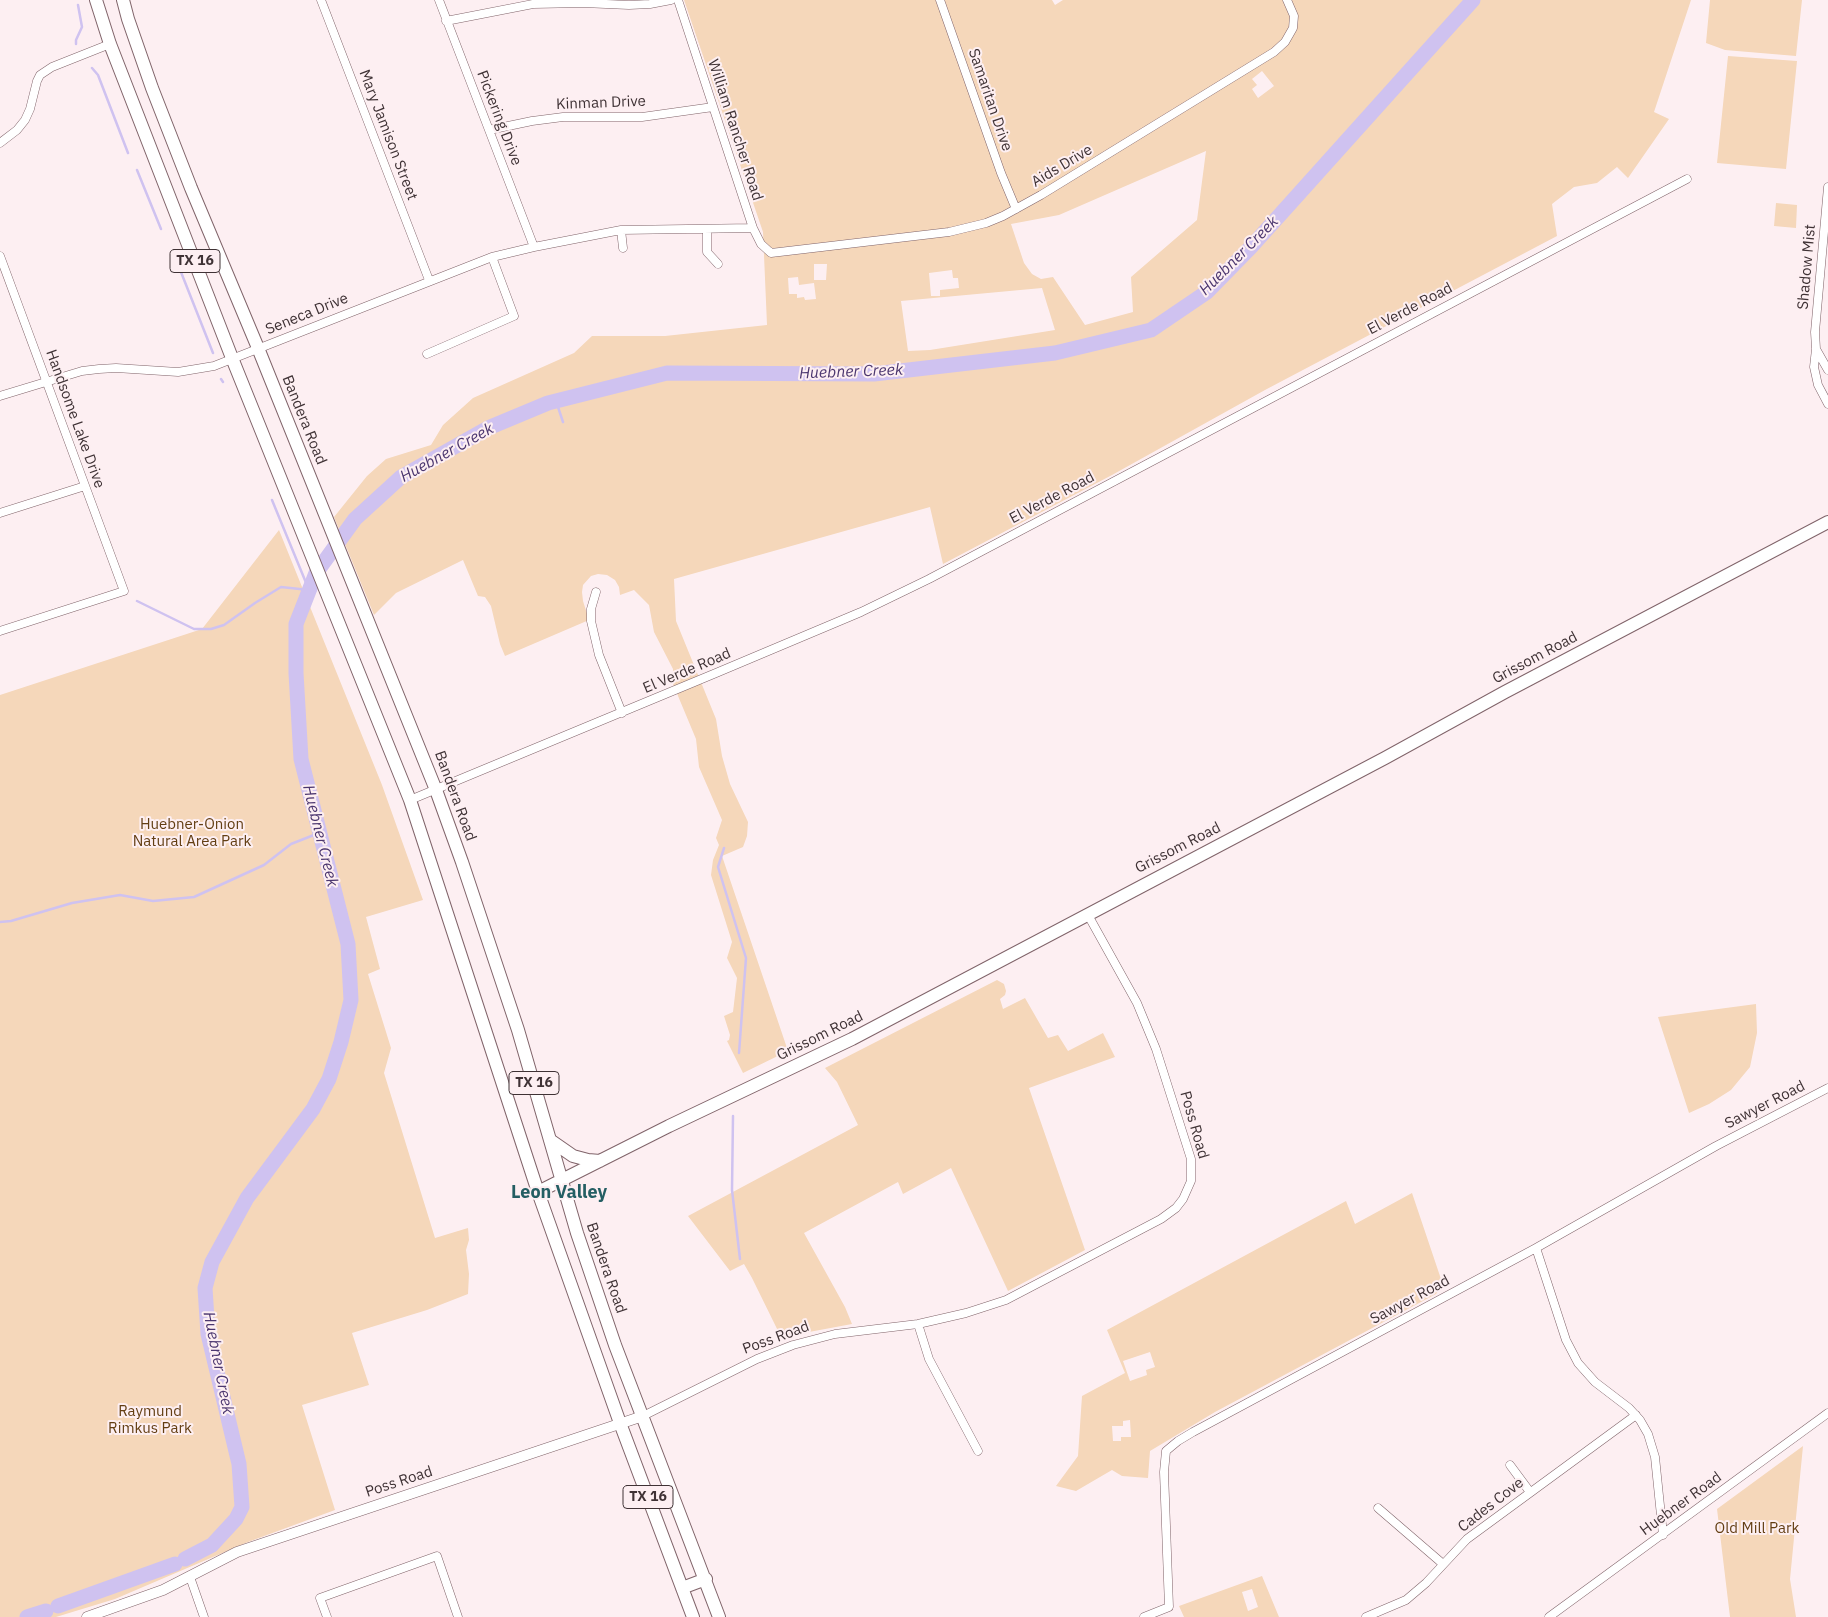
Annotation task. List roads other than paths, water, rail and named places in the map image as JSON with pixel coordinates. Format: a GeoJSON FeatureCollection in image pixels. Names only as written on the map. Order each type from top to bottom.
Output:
{"type":"FeatureCollection","features":[{"type":"Feature","properties":{"kind":"main road","name":"TX 16"},"geometry":{"type":"LineString","coordinates":[[96,0],[110,44],[232,358],[410,800],[538,1192],[620,1423],[693,1617]]}},
{"type":"Feature","properties":{"kind":"main road","name":"Bandera Road"},"geometry":{"type":"LineString","coordinates":[[123,0],[152,88],[191,188],[258,348],[436,790],[518,1030],[577,1233],[616,1345],[719,1617]]}},
{"type":"Feature","properties":{"kind":"main road","name":"Grissom Road"},"geometry":{"type":"LineString","coordinates":[[538,1192],[669,1126],[846,1043],[1411,744],[1498,695],[1828,522]]}},
{"type":"Feature","properties":{"kind":"main road"},"geometry":{"type":"LineString","coordinates":[[550,1140],[573,1156],[600,1161]]}},
{"type":"Feature","properties":{"kind":"main road"},"geometry":{"type":"LineString","coordinates":[[682,1588],[706,1579]]}},
{"type":"Feature","properties":{"kind":"street","name":"Mary Jamison Street"},"geometry":{"type":"LineString","coordinates":[[321,0],[429,280]]}},
{"type":"Feature","properties":{"kind":"street","name":"Pickering Drive"},"geometry":{"type":"LineString","coordinates":[[439,0],[534,247]]}},
{"type":"Feature","properties":{"kind":"street"},"geometry":{"type":"LineString","coordinates":[[446,21],[533,4],[583,2],[629,5],[671,0]]}},
{"type":"Feature","properties":{"kind":"street","name":"William Rancher Road"},"geometry":{"type":"LineString","coordinates":[[678,0],[753,228],[761,244],[771,253],[782,251]]}},
{"type":"Feature","properties":{"kind":"street","name":"Samaritan Drive"},"geometry":{"type":"LineString","coordinates":[[940,0],[1001,173],[1016,209]]}},
{"type":"Feature","properties":{"kind":"street","name":"Aids Drive"},"geometry":{"type":"LineString","coordinates":[[782,251],[949,232],[986,223],[1016,209],[1274,52],[1285,42],[1293,28],[1294,16],[1287,0]]}},
{"type":"Feature","properties":{"kind":"street"},"geometry":{"type":"LineString","coordinates":[[0,143],[17,130],[25,120],[40,75],[52,67],[110,44]]}},
{"type":"Feature","properties":{"kind":"street","name":"Kinman Drive"},"geometry":{"type":"LineString","coordinates":[[489,130],[563,117],[642,117],[713,107]]}},
{"type":"Feature","properties":{"kind":"street","name":"El Verde Road"},"geometry":{"type":"LineString","coordinates":[[410,800],[861,612],[929,579],[1687,179]]}},
{"type":"Feature","properties":{"kind":"street","name":"Shadow Mist"},"geometry":{"type":"LineString","coordinates":[[1828,187],[1815,332],[1814,367],[1818,385],[1828,404]]}},
{"type":"Feature","properties":{"kind":"street","name":"Seneca Drive"},"geometry":{"type":"LineString","coordinates":[[0,396],[82,371],[134,369],[160,372],[196,370],[214,366],[429,280],[492,257],[534,247],[622,230],[753,228]]}},
{"type":"Feature","properties":{"kind":"street"},"geometry":{"type":"LineString","coordinates":[[706,229],[707,252],[718,264]]}},
{"type":"Feature","properties":{"kind":"street"},"geometry":{"type":"LineString","coordinates":[[622,230],[623,248]]}},
{"type":"Feature","properties":{"kind":"street","name":"Handsome Lake Drive"},"geometry":{"type":"LineString","coordinates":[[0,256],[124,591],[0,631]]}},
{"type":"Feature","properties":{"kind":"street"},"geometry":{"type":"LineString","coordinates":[[427,354],[514,316],[492,257]]}},
{"type":"Feature","properties":{"kind":"street","name":"Shadow Mist"},"geometry":{"type":"LineString","coordinates":[[1816,349],[1828,370]]}},
{"type":"Feature","properties":{"kind":"street"},"geometry":{"type":"LineString","coordinates":[[0,513],[85,486]]}},
{"type":"Feature","properties":{"kind":"street"},"geometry":{"type":"LineString","coordinates":[[596,592],[591,610],[591,621],[599,655],[622,713]]}},
{"type":"Feature","properties":{"kind":"street","name":"Poss Road"},"geometry":{"type":"LineString","coordinates":[[87,1617],[146,1597],[190,1577],[216,1561],[245,1549],[643,1416],[757,1359],[793,1345],[835,1334],[918,1324],[966,1313],[1006,1300],[1161,1219],[1176,1208],[1187,1190],[1191,1181],[1191,1159],[1156,1049],[1137,1003],[1088,915]]}},
{"type":"Feature","properties":{"kind":"street","name":"Sawyer Road"},"geometry":{"type":"LineString","coordinates":[[1144,1617],[1169,1607],[1164,1472],[1166,1451],[1193,1432],[1536,1248],[1716,1146],[1828,1088]]}},
{"type":"Feature","properties":{"kind":"street"},"geometry":{"type":"LineString","coordinates":[[1536,1248],[1566,1340],[1572,1352],[1582,1368],[1595,1382],[1636,1415],[1648,1434],[1654,1449],[1663,1535]]}},
{"type":"Feature","properties":{"kind":"street"},"geometry":{"type":"LineString","coordinates":[[918,1324],[929,1359],[978,1451]]}},
{"type":"Feature","properties":{"kind":"street","name":"Huebner Road"},"geometry":{"type":"LineString","coordinates":[[1549,1617],[1828,1413]]}},
{"type":"Feature","properties":{"kind":"street","name":"Cades Cove"},"geometry":{"type":"LineString","coordinates":[[1366,1617],[1406,1600],[1426,1583],[1467,1539],[1636,1415]]}},
{"type":"Feature","properties":{"kind":"street"},"geometry":{"type":"LineString","coordinates":[[1510,1465],[1530,1492]]}},
{"type":"Feature","properties":{"kind":"street"},"geometry":{"type":"LineString","coordinates":[[1378,1508],[1443,1564]]}},
{"type":"Feature","properties":{"kind":"street"},"geometry":{"type":"LineString","coordinates":[[327,1617],[320,1598],[437,1556],[458,1617]]}},
{"type":"Feature","properties":{"kind":"street"},"geometry":{"type":"LineString","coordinates":[[190,1577],[204,1617]]}},
{"type":"Feature","properties":{"kind":"waterway","name":"Huebner Creek"},"geometry":{"type":"LineString","coordinates":[[185,1559],[212,1545],[236,1519],[242,1507],[239,1464],[208,1334],[205,1288],[212,1262],[247,1198],[313,1109],[329,1079],[341,1042],[351,1000],[348,944],[301,759],[296,673],[296,624],[316,573],[355,519],[401,477],[488,428],[548,403],[667,373],[874,374],[1055,353],[1151,330],[1207,292],[1251,247],[1473,0]]}},
{"type":"Feature","properties":{"kind":"waterway"},"geometry":{"type":"LineString","coordinates":[[76,44],[82,27],[78,5]]}},
{"type":"Feature","properties":{"kind":"waterway"},"geometry":{"type":"LineString","coordinates":[[92,68],[98,75],[128,153]]}},
{"type":"Feature","properties":{"kind":"waterway"},"geometry":{"type":"LineString","coordinates":[[137,170],[161,229]]}},
{"type":"Feature","properties":{"kind":"waterway"},"geometry":{"type":"LineString","coordinates":[[177,262],[213,353]]}},
{"type":"Feature","properties":{"kind":"waterway"},"geometry":{"type":"LineString","coordinates":[[556,401],[563,422]]}},
{"type":"Feature","properties":{"kind":"waterway"},"geometry":{"type":"LineString","coordinates":[[137,601],[194,629],[211,629],[224,625],[281,587],[309,590],[272,500]]}},
{"type":"Feature","properties":{"kind":"waterway"},"geometry":{"type":"LineString","coordinates":[[0,922],[11,921],[72,903],[120,895],[153,901],[194,897],[264,865],[291,844],[319,833]]}},
{"type":"Feature","properties":{"kind":"waterway"},"geometry":{"type":"LineString","coordinates":[[724,848],[718,867],[746,958],[739,1053]]}},
{"type":"Feature","properties":{"kind":"waterway"},"geometry":{"type":"LineString","coordinates":[[733,1116],[732,1190],[740,1259]]}},
{"type":"Feature","properties":{"kind":"waterway","name":"Huebner Creek"},"geometry":{"type":"LineString","coordinates":[[58,1606],[175,1564]]}},
{"type":"Feature","properties":{"kind":"waterway","name":"Huebner Creek"},"geometry":{"type":"LineString","coordinates":[[27,1617],[46,1611]]}},
{"type":"Feature","properties":{"kind":"district","name":"Leon Valley"},"geometry":{"type":"Point","coordinates":[559,1193]}},
{"type":"Feature","properties":{"kind":"park label","name":"Huebner-Onion Natural Area Park"},"geometry":{"type":"Point","coordinates":[192,834]}},
{"type":"Feature","properties":{"kind":"park label","name":"Raymund Rimkus Park"},"geometry":{"type":"Point","coordinates":[150,1420]}},
{"type":"Feature","properties":{"kind":"park label","name":"Old Mill Park"},"geometry":{"type":"Point","coordinates":[1757,1529]}}]}
